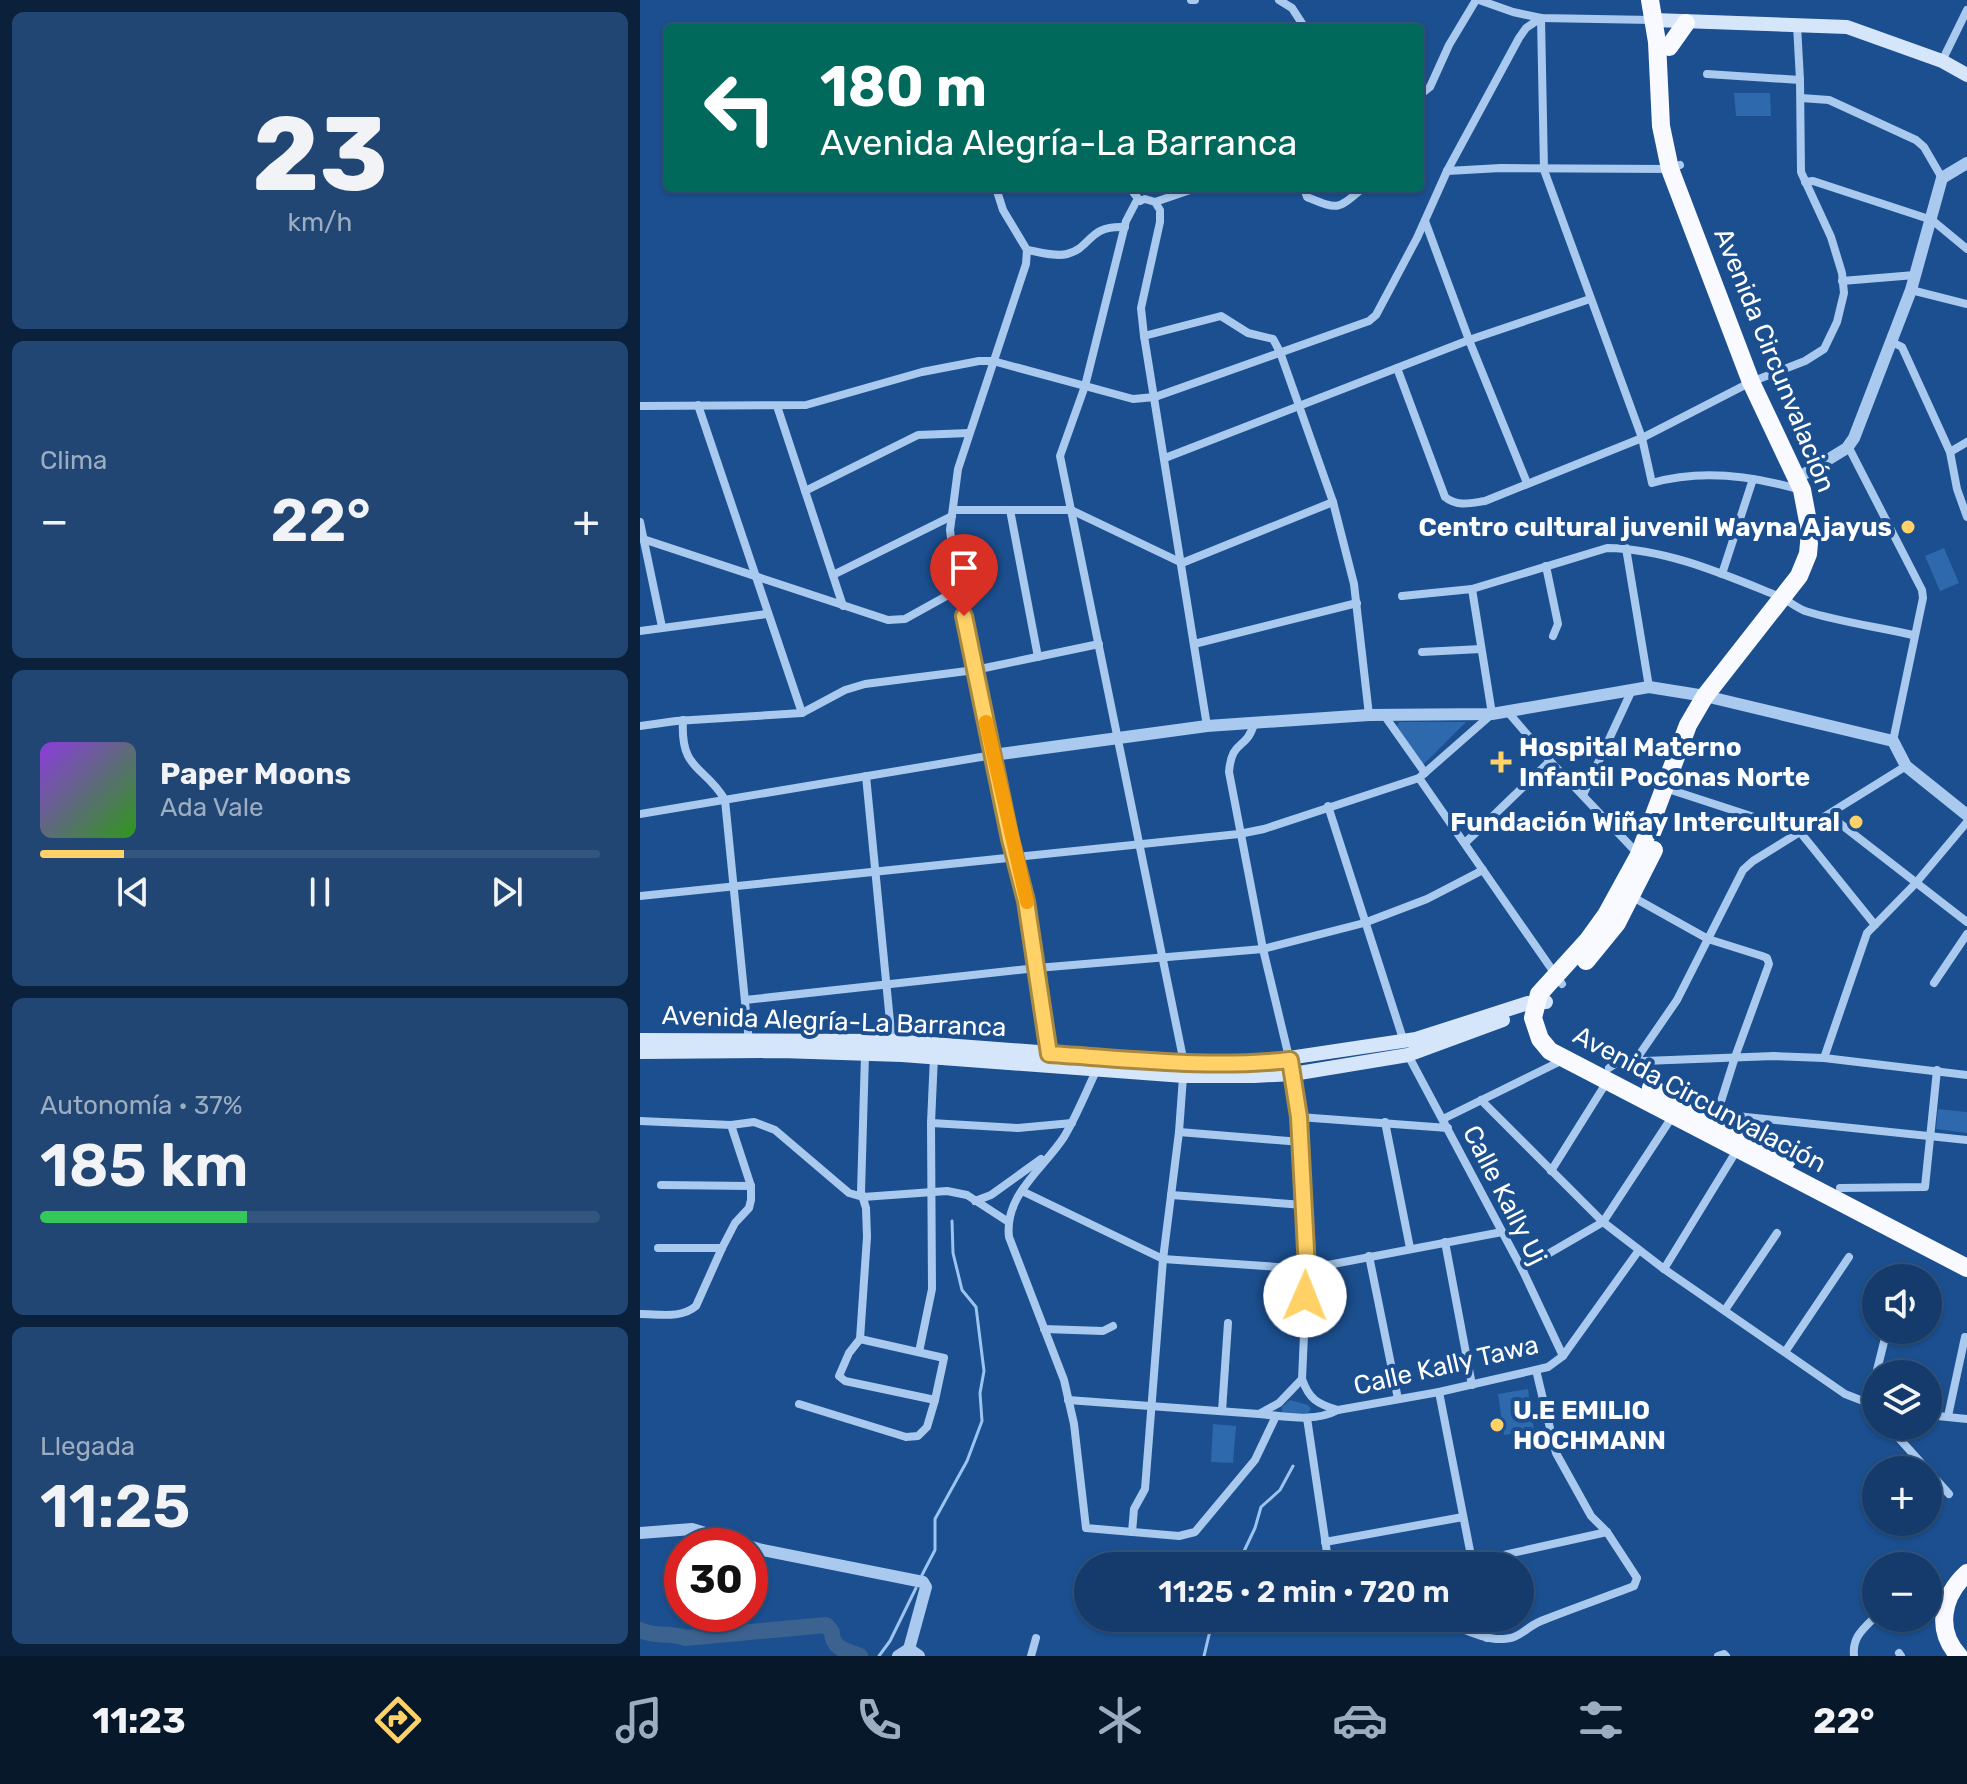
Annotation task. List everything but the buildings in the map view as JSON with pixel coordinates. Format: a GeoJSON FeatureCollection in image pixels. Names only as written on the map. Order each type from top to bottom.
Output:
{"type":"FeatureCollection","features":[{"type":"Feature","properties":{"kind":"highway","name":"Avenida Circunvalación"},"geometry":{"type":"LineString","coordinates":[[1650,0],[1669,47],[1675,167]]}},
{"type":"Feature","properties":{"kind":"highway","name":"Avenida Circunvalación"},"geometry":{"type":"LineString","coordinates":[[1627,893],[1639,855],[1694,741],[1711,698],[1815,568],[1822,534],[1817,499],[1801,479],[1756,380],[1661,126],[1661,0]]}},
{"type":"Feature","properties":{"kind":"highway"},"geometry":{"type":"LineString","coordinates":[[1669,47],[1686,23]]}},
{"type":"Feature","properties":{"kind":"highway","name":"Avenida Circunvalación"},"geometry":{"type":"LineString","coordinates":[[1671,790],[1649,862],[1627,893],[1603,941],[1558,980],[1540,1006],[1545,1026],[1568,1054],[1738,1149],[1846,1196],[1967,1255]]}},
{"type":"Feature","properties":{"kind":"highway","name":"Avenida Circunvalación"},"geometry":{"type":"LineString","coordinates":[[1607,1075],[1715,1117],[1967,1268]]}},
{"type":"Feature","properties":{"kind":"highway"},"geometry":{"type":"LineString","coordinates":[[1959,1656],[1947,1636],[1944,1618],[1950,1594],[1967,1573]]}},
{"type":"Feature","properties":{"kind":"highway"},"geometry":{"type":"LineString","coordinates":[[1967,1589],[1955,1609],[1954,1624],[1959,1639],[1967,1648]]}},
{"type":"Feature","properties":{"kind":"main road"},"geometry":{"type":"LineString","coordinates":[[1660,20],[1847,27],[1942,61],[1967,75]]}},
{"type":"Feature","properties":{"kind":"main road","name":"Avenida Alegría-La Barranca"},"geometry":{"type":"LineString","coordinates":[[640,1040],[892,1048],[1184,1070],[1292,1067],[1406,1048],[1540,1006]]}},
{"type":"Feature","properties":{"kind":"main road","name":"Avenida Alegría-La Barranca"},"geometry":{"type":"LineString","coordinates":[[640,1052],[749,1045],[865,1055],[892,1048]]}},
{"type":"Feature","properties":{"kind":"street"},"geometry":{"type":"LineString","coordinates":[[1279,0],[1292,8],[1302,24]]}},
{"type":"Feature","properties":{"kind":"street"},"geometry":{"type":"LineString","coordinates":[[1424,92],[1430,87],[1449,45],[1478,0],[1541,18],[1660,20]]}},
{"type":"Feature","properties":{"kind":"street"},"geometry":{"type":"LineString","coordinates":[[1942,61],[1967,10]]}},
{"type":"Feature","properties":{"kind":"street"},"geometry":{"type":"LineString","coordinates":[[1541,18],[1544,170],[1642,438],[1652,483],[1731,475],[1753,479],[1801,479],[1848,446],[1854,438],[1892,342],[1911,290],[1942,178],[1924,147],[1916,140],[1829,100],[1801,98]]}},
{"type":"Feature","properties":{"kind":"street"},"geometry":{"type":"LineString","coordinates":[[640,406],[806,405],[922,372],[979,361],[993,361],[1133,399],[1155,397],[1369,321],[1376,315],[1447,171],[1519,38],[1526,28],[1541,18]]}},
{"type":"Feature","properties":{"kind":"street"},"geometry":{"type":"LineString","coordinates":[[1397,368],[1445,497],[1451,503],[1460,504],[1485,501],[1642,438],[1756,380],[1805,361],[1824,349],[1841,308],[1842,281],[1831,237],[1801,172],[1797,25]]}},
{"type":"Feature","properties":{"kind":"street"},"geometry":{"type":"LineString","coordinates":[[1707,74],[1800,80]]}},
{"type":"Feature","properties":{"kind":"street"},"geometry":{"type":"LineString","coordinates":[[1942,178],[1967,163]]}},
{"type":"Feature","properties":{"kind":"street"},"geometry":{"type":"LineString","coordinates":[[1447,171],[1675,167]]}},
{"type":"Feature","properties":{"kind":"street"},"geometry":{"type":"LineString","coordinates":[[1805,182],[1813,181],[1932,220],[1967,249]]}},
{"type":"Feature","properties":{"kind":"street"},"geometry":{"type":"LineString","coordinates":[[997,192],[1003,210],[1027,250],[1026,264],[958,469],[950,530],[975,670],[1026,901],[1049,1060]]}},
{"type":"Feature","properties":{"kind":"street"},"geometry":{"type":"LineString","coordinates":[[1133,192],[1140,201]]}},
{"type":"Feature","properties":{"kind":"street"},"geometry":{"type":"LineString","coordinates":[[1132,1532],[1134,1509],[1145,1489],[1163,1259],[1184,1070],[1060,456],[1085,386],[1130,210],[1140,201],[1155,202],[1184,192]]}},
{"type":"Feature","properties":{"kind":"street"},"geometry":{"type":"LineString","coordinates":[[1305,192],[1307,197],[1333,208],[1344,204],[1358,192]]}},
{"type":"Feature","properties":{"kind":"street"},"geometry":{"type":"LineString","coordinates":[[1155,202],[1160,210],[1160,222],[1141,308],[1207,726]]}},
{"type":"Feature","properties":{"kind":"street"},"geometry":{"type":"LineString","coordinates":[[1425,221],[1527,483]]}},
{"type":"Feature","properties":{"kind":"street"},"geometry":{"type":"LineString","coordinates":[[1027,250],[1063,255],[1075,251],[1094,233],[1108,226],[1125,227]]}},
{"type":"Feature","properties":{"kind":"street"},"geometry":{"type":"LineString","coordinates":[[1842,281],[1915,275]]}},
{"type":"Feature","properties":{"kind":"street"},"geometry":{"type":"LineString","coordinates":[[1911,290],[1967,304]]}},
{"type":"Feature","properties":{"kind":"street"},"geometry":{"type":"LineString","coordinates":[[1165,458],[1469,340],[1590,299]]}},
{"type":"Feature","properties":{"kind":"street"},"geometry":{"type":"LineString","coordinates":[[1144,336],[1221,316],[1248,333],[1273,339],[1333,502],[1357,603],[1369,715]]}},
{"type":"Feature","properties":{"kind":"street"},"geometry":{"type":"LineString","coordinates":[[1892,342],[1902,347],[1950,452],[1957,489],[1967,517]]}},
{"type":"Feature","properties":{"kind":"street"},"geometry":{"type":"LineString","coordinates":[[698,405],[802,713]]}},
{"type":"Feature","properties":{"kind":"street"},"geometry":{"type":"LineString","coordinates":[[777,406],[843,606]]}},
{"type":"Feature","properties":{"kind":"street"},"geometry":{"type":"LineString","coordinates":[[805,491],[918,435],[969,433]]}},
{"type":"Feature","properties":{"kind":"street"},"geometry":{"type":"LineString","coordinates":[[1950,452],[1967,442]]}},
{"type":"Feature","properties":{"kind":"street"},"geometry":{"type":"LineString","coordinates":[[1824,1058],[1867,933],[1915,884],[1966,814],[1906,766],[1893,741],[1923,598],[1920,584],[1848,446]]}},
{"type":"Feature","properties":{"kind":"street"},"geometry":{"type":"LineString","coordinates":[[1722,574],[1753,479]]}},
{"type":"Feature","properties":{"kind":"street"},"geometry":{"type":"LineString","coordinates":[[833,575],[952,513],[1071,510],[1182,563],[1333,502]]}},
{"type":"Feature","properties":{"kind":"street"},"geometry":{"type":"LineString","coordinates":[[1010,510],[1038,657]]}},
{"type":"Feature","properties":{"kind":"street"},"geometry":{"type":"LineString","coordinates":[[640,522],[662,627]]}},
{"type":"Feature","properties":{"kind":"street"},"geometry":{"type":"LineString","coordinates":[[643,539],[888,620],[905,619],[959,589]]}},
{"type":"Feature","properties":{"kind":"street"},"geometry":{"type":"LineString","coordinates":[[1402,596],[1472,589],[1607,548],[1626,548],[1647,550],[1722,574],[1803,610],[1913,635]]}},
{"type":"Feature","properties":{"kind":"street"},"geometry":{"type":"LineString","coordinates":[[1626,548],[1649,687]]}},
{"type":"Feature","properties":{"kind":"street"},"geometry":{"type":"LineString","coordinates":[[1546,566],[1558,624],[1553,636]]}},
{"type":"Feature","properties":{"kind":"street"},"geometry":{"type":"LineString","coordinates":[[1472,589],[1492,714]]}},
{"type":"Feature","properties":{"kind":"street"},"geometry":{"type":"LineString","coordinates":[[1194,644],[1357,603]]}},
{"type":"Feature","properties":{"kind":"street"},"geometry":{"type":"LineString","coordinates":[[640,631],[767,614]]}},
{"type":"Feature","properties":{"kind":"street"},"geometry":{"type":"LineString","coordinates":[[640,726],[683,720],[802,713],[845,690],[865,684],[975,670],[1099,644]]}},
{"type":"Feature","properties":{"kind":"street"},"geometry":{"type":"LineString","coordinates":[[1422,652],[1481,649]]}},
{"type":"Feature","properties":{"kind":"street"},"geometry":{"type":"LineString","coordinates":[[640,814],[993,755],[1207,726],[1369,715],[1492,714],[1649,687],[1711,698],[1893,741]]}},
{"type":"Feature","properties":{"kind":"street"},"geometry":{"type":"LineString","coordinates":[[1583,795],[1632,690]]}},
{"type":"Feature","properties":{"kind":"street"},"geometry":{"type":"LineString","coordinates":[[1507,711],[1639,855]]}},
{"type":"Feature","properties":{"kind":"street"},"geometry":{"type":"LineString","coordinates":[[640,896],[1017,859],[1264,829],[1422,776],[1492,714]]}},
{"type":"Feature","properties":{"kind":"street"},"geometry":{"type":"LineString","coordinates":[[1384,715],[1465,843],[1558,980]]}},
{"type":"Feature","properties":{"kind":"street"},"geometry":{"type":"LineString","coordinates":[[683,720],[682,740],[686,753],[698,772],[721,792],[725,800],[749,1045]]}},
{"type":"Feature","properties":{"kind":"street"},"geometry":{"type":"LineString","coordinates":[[1254,724],[1250,737],[1235,747],[1230,755],[1229,772],[1263,949],[1292,1067],[1299,1117],[1307,1269],[1302,1379],[1308,1395],[1319,1405],[1338,1410]]}},
{"type":"Feature","properties":{"kind":"street"},"geometry":{"type":"LineString","coordinates":[[1465,843],[1550,761]]}},
{"type":"Feature","properties":{"kind":"street"},"geometry":{"type":"LineString","coordinates":[[1635,1061],[1677,1000],[1743,870],[1906,766]]}},
{"type":"Feature","properties":{"kind":"street"},"geometry":{"type":"LineString","coordinates":[[866,776],[892,1048]]}},
{"type":"Feature","properties":{"kind":"street"},"geometry":{"type":"LineString","coordinates":[[1671,790],[1800,832],[1875,925]]}},
{"type":"Feature","properties":{"kind":"street","name":"Calle Kally Uj"},"geometry":{"type":"LineString","coordinates":[[1328,806],[1406,1048],[1522,1269],[1563,1356]]}},
{"type":"Feature","properties":{"kind":"street"},"geometry":{"type":"LineString","coordinates":[[1829,815],[1967,922]]}},
{"type":"Feature","properties":{"kind":"street"},"geometry":{"type":"LineString","coordinates":[[745,1000],[1037,968],[1263,949],[1364,923],[1427,899],[1483,870]]}},
{"type":"Feature","properties":{"kind":"street"},"geometry":{"type":"LineString","coordinates":[[1627,893],[1708,939],[1767,958],[1769,964],[1715,1117],[1932,1134],[1967,1140]]}},
{"type":"Feature","properties":{"kind":"street"},"geometry":{"type":"LineString","coordinates":[[1934,983],[1967,934]]}},
{"type":"Feature","properties":{"kind":"street"},"geometry":{"type":"LineString","coordinates":[[919,1352],[932,1289],[931,1123],[936,1051]]}},
{"type":"Feature","properties":{"kind":"street"},"geometry":{"type":"LineString","coordinates":[[1299,1117],[1446,1123],[1481,1100],[1568,1054]]}},
{"type":"Feature","properties":{"kind":"street"},"geometry":{"type":"LineString","coordinates":[[865,1055],[863,1197],[867,1237],[860,1339],[839,1376],[845,1381],[935,1400]]}},
{"type":"Feature","properties":{"kind":"street"},"geometry":{"type":"LineString","coordinates":[[1551,1171],[1607,1075],[1618,1062],[1735,1057],[1824,1058],[1967,1075]]}},
{"type":"Feature","properties":{"kind":"street"},"geometry":{"type":"LineString","coordinates":[[1099,1063],[1072,1123],[1022,1191],[1007,1221],[1009,1237],[1064,1380],[1074,1424],[1086,1528],[1179,1536],[1195,1532],[1255,1460],[1276,1416]]}},
{"type":"Feature","properties":{"kind":"street"},"geometry":{"type":"LineString","coordinates":[[1846,1196],[1925,1187],[1937,1070]]}},
{"type":"Feature","properties":{"kind":"street"},"geometry":{"type":"LineString","coordinates":[[1481,1100],[1603,1222],[1664,1269],[1845,1394],[1862,1401]]}},
{"type":"Feature","properties":{"kind":"street"},"geometry":{"type":"LineString","coordinates":[[1522,1269],[1603,1222],[1674,1114]]}},
{"type":"Feature","properties":{"kind":"street"},"geometry":{"type":"LineString","coordinates":[[640,1121],[731,1125],[754,1122],[775,1130],[845,1191],[863,1197],[947,1191],[967,1195],[1007,1221]]}},
{"type":"Feature","properties":{"kind":"street"},"geometry":{"type":"LineString","coordinates":[[1385,1122],[1410,1248]]}},
{"type":"Feature","properties":{"kind":"street"},"geometry":{"type":"LineString","coordinates":[[931,1123],[1018,1128],[1072,1123]]}},
{"type":"Feature","properties":{"kind":"street"},"geometry":{"type":"LineString","coordinates":[[640,1314],[689,1313],[696,1306],[735,1223],[749,1208],[751,1186],[731,1125]]}},
{"type":"Feature","properties":{"kind":"street"},"geometry":{"type":"LineString","coordinates":[[1179,1132],[1301,1142]]}},
{"type":"Feature","properties":{"kind":"street"},"geometry":{"type":"LineString","coordinates":[[1664,1269],[1738,1149]]}},
{"type":"Feature","properties":{"kind":"street"},"geometry":{"type":"LineString","coordinates":[[975,1201],[991,1195],[1051,1152]]}},
{"type":"Feature","properties":{"kind":"street"},"geometry":{"type":"LineString","coordinates":[[661,1185],[751,1186]]}},
{"type":"Feature","properties":{"kind":"street"},"geometry":{"type":"LineString","coordinates":[[1022,1191],[1163,1259],[1307,1269],[1502,1232]]}},
{"type":"Feature","properties":{"kind":"street"},"geometry":{"type":"LineString","coordinates":[[1171,1195],[1304,1205]]}},
{"type":"Feature","properties":{"kind":"street"},"geometry":{"type":"LineString","coordinates":[[1725,1310],[1777,1233]]}},
{"type":"Feature","properties":{"kind":"street"},"geometry":{"type":"LineString","coordinates":[[1445,1242],[1472,1385]]}},
{"type":"Feature","properties":{"kind":"street"},"geometry":{"type":"LineString","coordinates":[[658,1248],[722,1248]]}},
{"type":"Feature","properties":{"kind":"street"},"geometry":{"type":"LineString","coordinates":[[1563,1356],[1639,1250]]}},
{"type":"Feature","properties":{"kind":"street"},"geometry":{"type":"LineString","coordinates":[[1369,1256],[1398,1399]]}},
{"type":"Feature","properties":{"kind":"street"},"geometry":{"type":"LineString","coordinates":[[1785,1352],[1849,1257]]}},
{"type":"Feature","properties":{"kind":"street"},"geometry":{"type":"LineString","coordinates":[[1222,1411],[1228,1323]]}},
{"type":"Feature","properties":{"kind":"street"},"geometry":{"type":"LineString","coordinates":[[1044,1329],[1103,1331],[1113,1326]]}},
{"type":"Feature","properties":{"kind":"street"},"geometry":{"type":"LineString","coordinates":[[1948,1416],[1965,1337]]}},
{"type":"Feature","properties":{"kind":"street"},"geometry":{"type":"LineString","coordinates":[[799,1404],[906,1437],[918,1436],[927,1427],[944,1358],[860,1339]]}},
{"type":"Feature","properties":{"kind":"street","name":"Calle Kally Tawa"},"geometry":{"type":"LineString","coordinates":[[1068,1400],[1307,1418],[1536,1370],[1548,1367],[1563,1356]]}},
{"type":"Feature","properties":{"kind":"street"},"geometry":{"type":"LineString","coordinates":[[1472,1632],[1487,1638],[1522,1636],[1536,1623],[1634,1586],[1637,1578],[1607,1532],[1591,1516],[1556,1453],[1536,1370]]}},
{"type":"Feature","properties":{"kind":"street"},"geometry":{"type":"LineString","coordinates":[[1259,1414],[1279,1403],[1302,1379]]}},
{"type":"Feature","properties":{"kind":"street"},"geometry":{"type":"LineString","coordinates":[[1439,1392],[1470,1552]]}},
{"type":"Feature","properties":{"kind":"street"},"geometry":{"type":"LineString","coordinates":[[1942,1416],[1967,1419]]}},
{"type":"Feature","properties":{"kind":"street"},"geometry":{"type":"LineString","coordinates":[[1307,1418],[1327,1552]]}},
{"type":"Feature","properties":{"kind":"street"},"geometry":{"type":"LineString","coordinates":[[1901,1440],[1949,1494]]}},
{"type":"Feature","properties":{"kind":"street"},"geometry":{"type":"LineString","coordinates":[[1325,1542],[1463,1517]]}},
{"type":"Feature","properties":{"kind":"street"},"geometry":{"type":"LineString","coordinates":[[640,1533],[692,1529],[762,1550],[923,1582],[926,1587],[909,1654]]}},
{"type":"Feature","properties":{"kind":"street"},"geometry":{"type":"LineString","coordinates":[[1523,1552],[1607,1532]]}},
{"type":"Feature","properties":{"kind":"street"},"geometry":{"type":"LineString","coordinates":[[1854,1656],[1853,1646],[1862,1629]]}},
{"type":"Feature","properties":{"kind":"street"},"geometry":{"type":"LineString","coordinates":[[1486,1632],[1487,1638]]}},
{"type":"Feature","properties":{"kind":"street"},"geometry":{"type":"LineString","coordinates":[[1031,1656],[1036,1638]]}},
{"type":"Feature","properties":{"kind":"street"},"geometry":{"type":"LineString","coordinates":[[1718,1656],[1726,1656]]}},
{"type":"Feature","properties":{"kind":"shaded area"},"geometry":{"type":"Polygon","coordinates":[[[1734,93],[1770,93],[1771,116],[1736,116],[1734,93]]]}},
{"type":"Feature","properties":{"kind":"shaded area"},"geometry":{"type":"Polygon","coordinates":[[[1944,548],[1959,583],[1940,591],[1925,556],[1944,548]]]}},
{"type":"Feature","properties":{"kind":"shaded area"},"geometry":{"type":"Polygon","coordinates":[[[1399,722],[1466,722],[1423,765],[1397,727],[1399,722]]]}},
{"type":"Feature","properties":{"kind":"shaded area"},"geometry":{"type":"Polygon","coordinates":[[[1938,1109],[1967,1112],[1967,1133],[1936,1129],[1938,1109]]]}},
{"type":"Feature","properties":{"kind":"shaded area"},"geometry":{"type":"Polygon","coordinates":[[[1528,1389],[1534,1430],[1504,1435],[1498,1394],[1528,1389]]]}},
{"type":"Feature","properties":{"kind":"shaded area"},"geometry":{"type":"Polygon","coordinates":[[[1290,1400],[1308,1405],[1311,1409],[1308,1413],[1282,1415],[1282,1407],[1290,1400]]]}},
{"type":"Feature","properties":{"kind":"shaded area"},"geometry":{"type":"Polygon","coordinates":[[[1213,1424],[1236,1426],[1233,1463],[1211,1462],[1213,1424]]]}},
{"type":"Feature","properties":{"kind":"waterway"},"geometry":{"type":"LineString","coordinates":[[922,1575],[935,1550],[935,1519],[967,1461],[982,1421],[980,1393],[984,1371],[976,1307],[962,1290],[953,1253],[952,1221]]}},
{"type":"Feature","properties":{"kind":"waterway"},"geometry":{"type":"LineString","coordinates":[[1244,1552],[1261,1507],[1280,1490],[1293,1466]]}},
{"type":"Feature","properties":{"kind":"waterway"},"geometry":{"type":"LineString","coordinates":[[879,1656],[890,1641],[916,1588]]}},
{"type":"Feature","properties":{"kind":"waterway"},"geometry":{"type":"LineString","coordinates":[[640,1630],[685,1638],[826,1625],[837,1646],[860,1656]]}},
{"type":"Feature","properties":{"kind":"waterway"},"geometry":{"type":"LineString","coordinates":[[1204,1656],[1210,1632]]}},
{"type":"Feature","properties":{"kind":"slow traffic"},"geometry":{"type":"LineString","coordinates":[[986,722],[1010,839],[1027,902]]}},
{"type":"Feature","properties":{"kind":"place","name":"Centro cultural juvenil Wayna Ajayus"},"geometry":{"type":"Point","coordinates":[1908,527]}},
{"type":"Feature","properties":{"kind":"place","name":"Hospital Materno Infantil Poconas Norte"},"geometry":{"type":"Point","coordinates":[1501,762]}},
{"type":"Feature","properties":{"kind":"place","name":"Fundación Wiñay Intercultural"},"geometry":{"type":"Point","coordinates":[1856,822]}},
{"type":"Feature","properties":{"kind":"place","name":"U.E EMILIO HOCHMANN"},"geometry":{"type":"Point","coordinates":[1497,1425]}},
{"type":"Feature","properties":{"kind":"route"},"geometry":{"type":"LineString","coordinates":[[964,616],[1010,839],[1026,901],[1049,1054],[1184,1063],[1290,1060],[1299,1117],[1307,1269],[1305,1296]]}}]}
